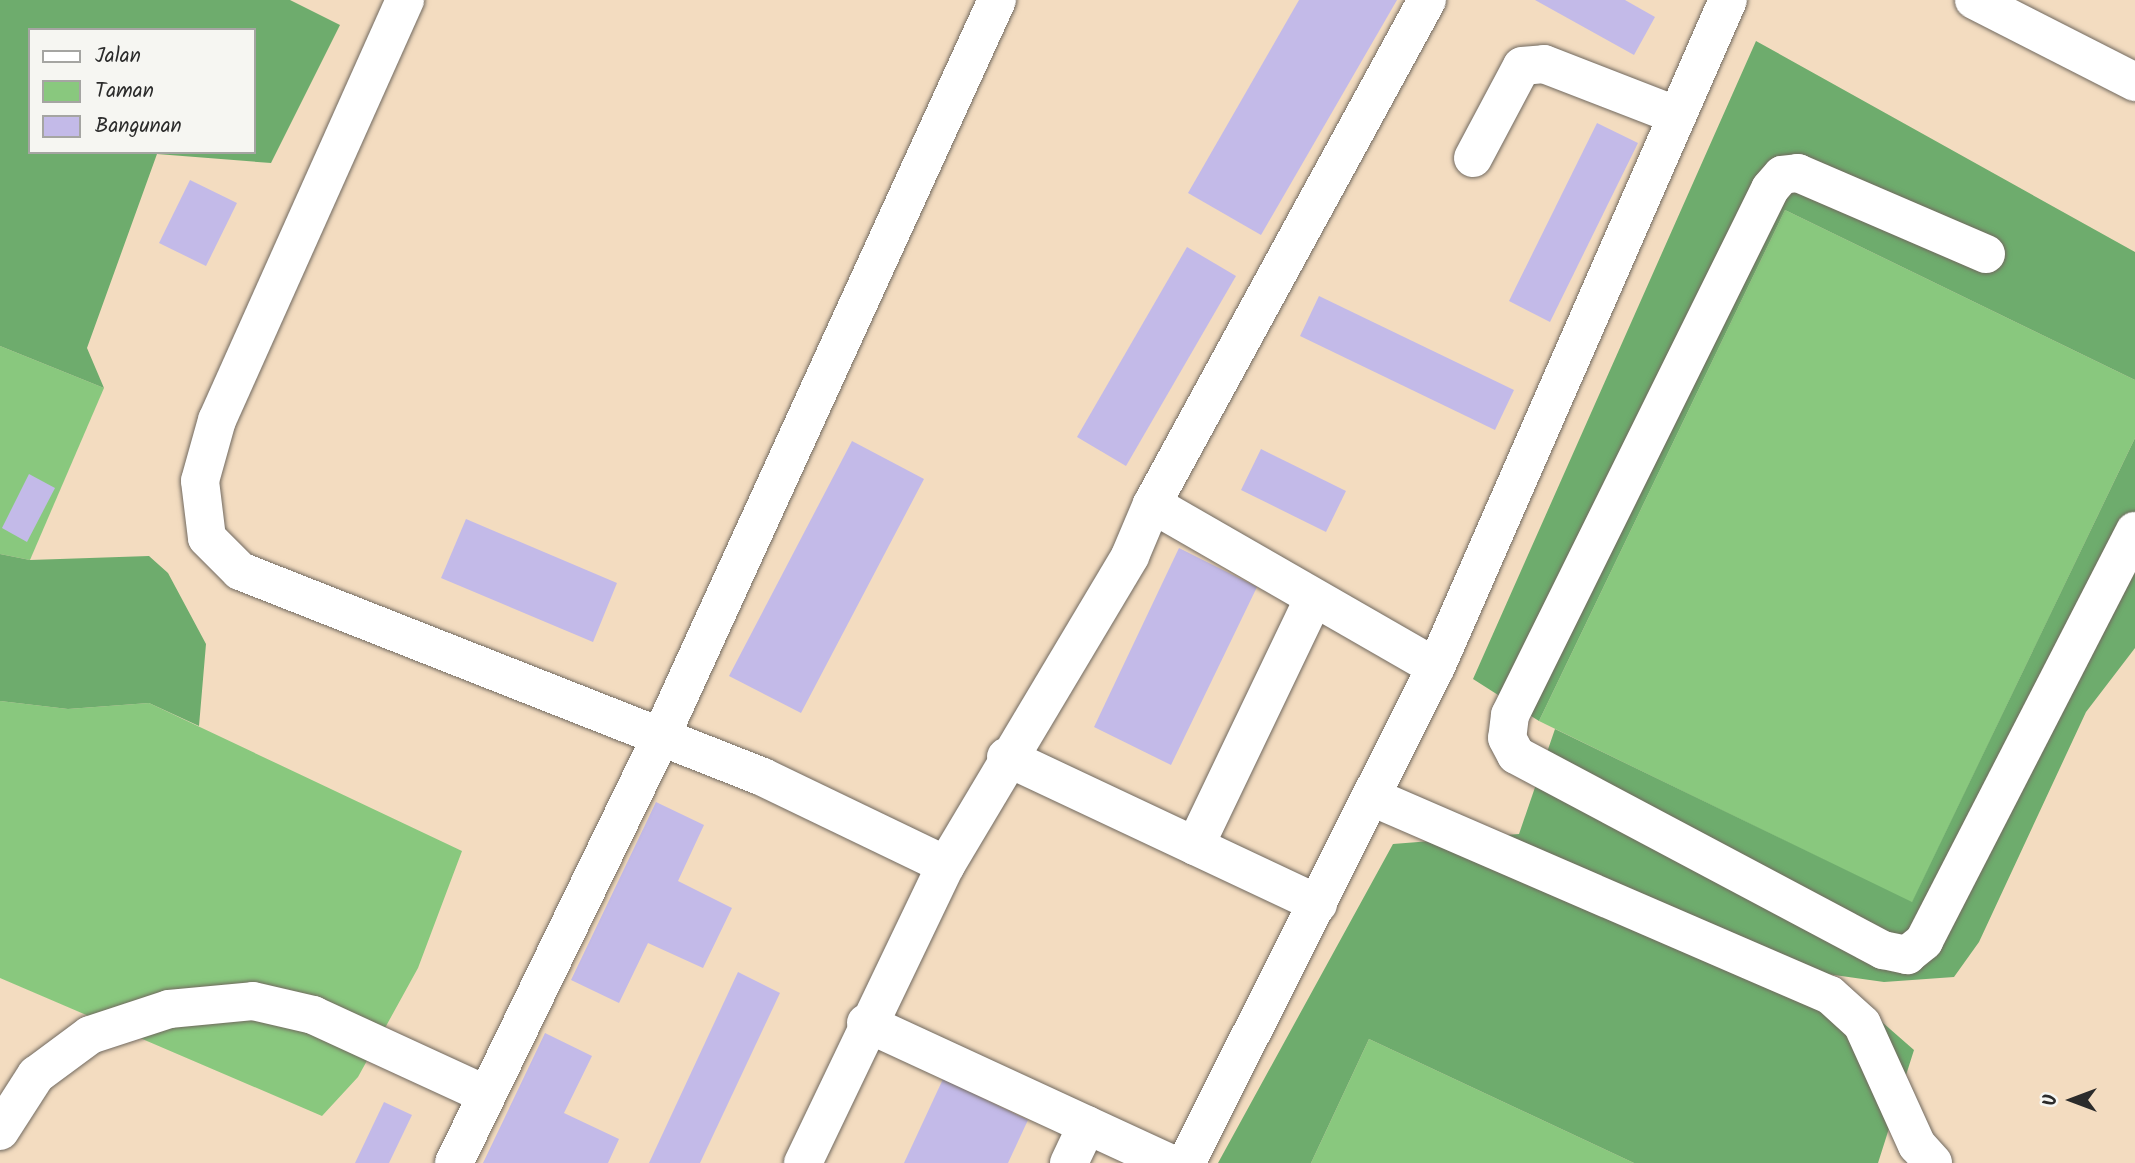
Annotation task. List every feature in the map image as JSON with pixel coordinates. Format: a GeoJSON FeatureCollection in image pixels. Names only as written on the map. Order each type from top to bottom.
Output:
{"type":"FeatureCollection","features":[{"type":"Feature","properties":{"kind":"lane"},"geometry":{"type":"LineString","coordinates":[[405,0],[217,420],[200,481],[207,538],[240,571],[763,776],[946,865]]}},
{"type":"Feature","properties":{"kind":"lane"},"geometry":{"type":"LineString","coordinates":[[454,1163],[485,1094],[661,736],[997,0]]}},
{"type":"Feature","properties":{"kind":"lane"},"geometry":{"type":"LineString","coordinates":[[803,1163],[866,1023],[946,865],[1006,757],[1130,556],[1152,504],[1427,0]]}},
{"type":"Feature","properties":{"kind":"lane"},"geometry":{"type":"LineString","coordinates":[[1186,1163],[1436,667],[1673,114],[1728,0]]}},
{"type":"Feature","properties":{"kind":"lane"},"geometry":{"type":"LineString","coordinates":[[1974,0],[2034,13],[2135,82]]}},
{"type":"Feature","properties":{"kind":"lane"},"geometry":{"type":"LineString","coordinates":[[1474,158],[1522,66],[1545,64],[1673,114]]}},
{"type":"Feature","properties":{"kind":"lane"},"geometry":{"type":"LineString","coordinates":[[1986,254],[1798,173],[1782,175],[1770,188],[1510,715],[1507,738],[1516,755],[1883,950],[1907,955],[1924,942],[2135,531]]}},
{"type":"Feature","properties":{"kind":"lane"},"geometry":{"type":"LineString","coordinates":[[1152,504],[1313,600],[1436,667]]}},
{"type":"Feature","properties":{"kind":"lane"},"geometry":{"type":"LineString","coordinates":[[1195,846],[1313,600]]}},
{"type":"Feature","properties":{"kind":"lane"},"geometry":{"type":"LineString","coordinates":[[1006,757],[1318,904]]}},
{"type":"Feature","properties":{"kind":"lane"},"geometry":{"type":"LineString","coordinates":[[1372,797],[1830,995],[1862,1024],[1917,1144],[1933,1163]]}},
{"type":"Feature","properties":{"kind":"lane"},"geometry":{"type":"LineString","coordinates":[[0,1131],[36,1075],[90,1035],[169,1009],[253,1001],[313,1015],[485,1094]]}},
{"type":"Feature","properties":{"kind":"lane"},"geometry":{"type":"LineString","coordinates":[[866,1023],[1169,1163]]}},
{"type":"Feature","properties":{"kind":"lane"},"geometry":{"type":"LineString","coordinates":[[1069,1163],[1087,1125]]}},
{"type":"Feature","properties":{"kind":"green space"},"geometry":{"type":"Polygon","coordinates":[[[0,0],[290,0],[340,25],[271,163],[157,154],[87,348],[104,388],[0,346],[0,0]]]}},
{"type":"Feature","properties":{"kind":"green space"},"geometry":{"type":"Polygon","coordinates":[[[1756,41],[2135,252],[2135,380],[1785,210],[1539,721],[1473,679],[1756,41]]]}},
{"type":"Feature","properties":{"kind":"green space"},"geometry":{"type":"Polygon","coordinates":[[[1785,210],[2135,380],[2135,438],[1912,903],[1539,721],[1785,210]]]}},
{"type":"Feature","properties":{"kind":"green space"},"geometry":{"type":"Polygon","coordinates":[[[0,346],[104,388],[30,560],[0,554],[0,346]]]}},
{"type":"Feature","properties":{"kind":"green space"},"geometry":{"type":"Polygon","coordinates":[[[2135,438],[2135,648],[2086,712],[1979,942],[1954,977],[1884,982],[1827,974],[1914,1050],[1878,1163],[1634,1163],[1369,1039],[1311,1163],[1218,1163],[1393,844],[1519,834],[1555,729],[1912,902],[2135,438]]]}},
{"type":"Feature","properties":{"kind":"green space"},"geometry":{"type":"Polygon","coordinates":[[[0,554],[30,560],[149,556],[168,573],[206,644],[199,726],[149,703],[68,709],[0,701],[0,554]]]}},
{"type":"Feature","properties":{"kind":"green space"},"geometry":{"type":"Polygon","coordinates":[[[0,701],[68,709],[149,703],[462,851],[418,968],[358,1077],[322,1116],[0,978],[0,701]]]}},
{"type":"Feature","properties":{"kind":"green space"},"geometry":{"type":"Polygon","coordinates":[[[1369,1039],[1634,1163],[1311,1163],[1369,1039]]]}},
{"type":"Feature","properties":{"kind":"building"},"geometry":{"type":"Polygon","coordinates":[[[1299,0],[1397,0],[1261,235],[1188,193],[1299,0]]]}},
{"type":"Feature","properties":{"kind":"building"},"geometry":{"type":"Polygon","coordinates":[[[1535,0],[1625,0],[1655,17],[1634,55],[1535,0]]]}},
{"type":"Feature","properties":{"kind":"building"},"geometry":{"type":"Polygon","coordinates":[[[1597,123],[1638,143],[1550,322],[1509,301],[1597,123]]]}},
{"type":"Feature","properties":{"kind":"building"},"geometry":{"type":"Polygon","coordinates":[[[190,180],[237,203],[206,266],[159,243],[190,180]]]}},
{"type":"Feature","properties":{"kind":"building"},"geometry":{"type":"Polygon","coordinates":[[[1187,247],[1236,276],[1126,466],[1077,437],[1187,247]]]}},
{"type":"Feature","properties":{"kind":"building"},"geometry":{"type":"Polygon","coordinates":[[[1319,296],[1514,390],[1495,430],[1300,336],[1319,296]]]}},
{"type":"Feature","properties":{"kind":"building"},"geometry":{"type":"Polygon","coordinates":[[[852,441],[924,479],[801,713],[729,676],[852,441]]]}},
{"type":"Feature","properties":{"kind":"building"},"geometry":{"type":"Polygon","coordinates":[[[1261,449],[1346,491],[1326,532],[1241,490],[1261,449]]]}},
{"type":"Feature","properties":{"kind":"building"},"geometry":{"type":"Polygon","coordinates":[[[29,474],[55,488],[27,542],[2,528],[29,474]]]}},
{"type":"Feature","properties":{"kind":"building"},"geometry":{"type":"Polygon","coordinates":[[[466,519],[617,583],[593,642],[441,578],[466,519]]]}},
{"type":"Feature","properties":{"kind":"building"},"geometry":{"type":"Polygon","coordinates":[[[1179,548],[1257,587],[1171,765],[1094,727],[1179,548]]]}},
{"type":"Feature","properties":{"kind":"building"},"geometry":{"type":"Polygon","coordinates":[[[656,802],[704,825],[678,881],[732,908],[703,968],[648,943],[619,1003],[571,980],[656,802]]]}},
{"type":"Feature","properties":{"kind":"building"},"geometry":{"type":"Polygon","coordinates":[[[738,972],[780,993],[700,1163],[649,1163],[738,972]]]}},
{"type":"Feature","properties":{"kind":"building"},"geometry":{"type":"Polygon","coordinates":[[[545,1033],[592,1056],[564,1113],[619,1139],[608,1163],[483,1163],[545,1033]]]}},
{"type":"Feature","properties":{"kind":"building"},"geometry":{"type":"Polygon","coordinates":[[[943,1079],[1028,1120],[1008,1163],[904,1163],[943,1079]]]}},
{"type":"Feature","properties":{"kind":"building"},"geometry":{"type":"Polygon","coordinates":[[[384,1102],[412,1115],[389,1163],[355,1163],[384,1102]]]}}]}
